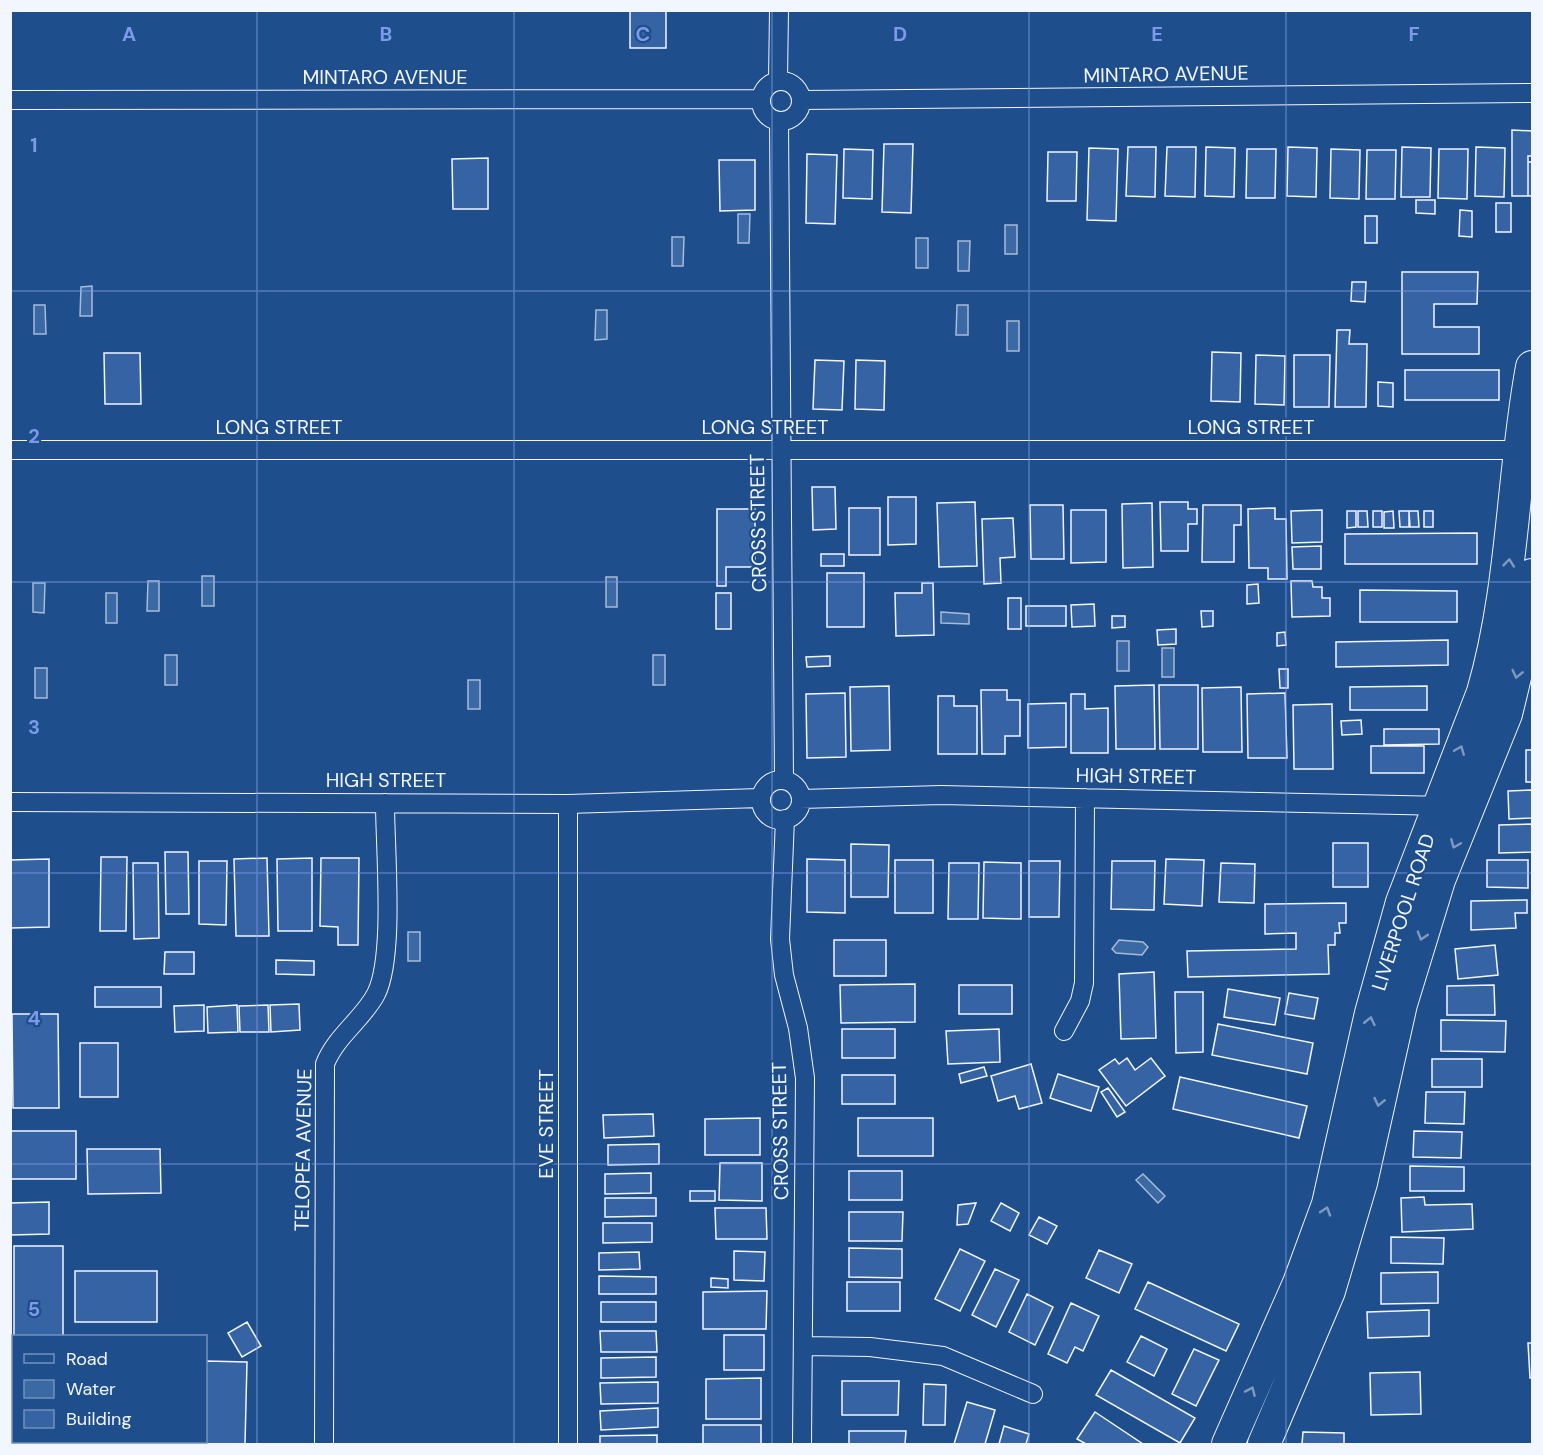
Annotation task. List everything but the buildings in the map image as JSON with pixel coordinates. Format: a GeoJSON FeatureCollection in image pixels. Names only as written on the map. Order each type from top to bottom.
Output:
{"type":"FeatureCollection","features":[{"type":"Feature","properties":{"kind":"highway","name":"LIVERPOOL ROAD"},"geometry":{"type":"LineString","coordinates":[[1228,1444],[1299,1283],[1328,1204],[1385,960],[1402,902],[1483,692],[1497,640],[1507,582],[1520,450],[1533,367]]}},
{"type":"Feature","properties":{"kind":"highway","name":"LIVERPOOL ROAD"},"geometry":{"type":"LineString","coordinates":[[1264,1444],[1329,1291],[1360,1183],[1401,1004],[1439,880],[1499,736],[1517,675],[1533,574]]}},
{"type":"Feature","properties":{"kind":"street"},"geometry":{"type":"LineString","coordinates":[[778,10],[778,81]]}},
{"type":"Feature","properties":{"kind":"street"},"geometry":{"type":"LineString","coordinates":[[778,81],[791,83],[800,93],[801,100],[797,113],[779,121],[763,111],[760,99],[766,87],[778,81]]}},
{"type":"Feature","properties":{"kind":"street","name":"MINTARO AVENUE"},"geometry":{"type":"LineString","coordinates":[[801,100],[1533,93]]}},
{"type":"Feature","properties":{"kind":"street","name":"MINTARO AVENUE"},"geometry":{"type":"LineString","coordinates":[[10,100],[760,99]]}},
{"type":"Feature","properties":{"kind":"street","name":"CROSS STREET"},"geometry":{"type":"LineString","coordinates":[[779,121],[784,780]]}},
{"type":"Feature","properties":{"kind":"street","name":"LONG STREET"},"geometry":{"type":"LineString","coordinates":[[10,450],[1520,450]]}},
{"type":"Feature","properties":{"kind":"street"},"geometry":{"type":"LineString","coordinates":[[784,780],[796,786],[801,799],[796,812],[785,819],[778,820],[766,813],[760,798],[766,785],[784,780]]}},
{"type":"Feature","properties":{"kind":"street","name":"HIGH STREET"},"geometry":{"type":"LineString","coordinates":[[801,799],[941,795],[1438,805],[1470,808]]}},
{"type":"Feature","properties":{"kind":"street","name":"HIGH STREET"},"geometry":{"type":"LineString","coordinates":[[10,802],[568,804],[760,798]]}},
{"type":"Feature","properties":{"kind":"street"},"geometry":{"type":"LineString","coordinates":[[1064,1031],[1080,1001],[1084,983],[1085,798]]}},
{"type":"Feature","properties":{"kind":"street","name":"TELOPEA AVENUE"},"geometry":{"type":"LineString","coordinates":[[324,1444],[325,1064],[329,1052],[375,997],[386,963],[385,803]]}},
{"type":"Feature","properties":{"kind":"street","name":"EVE STREET"},"geometry":{"type":"LineString","coordinates":[[568,804],[568,1444]]}},
{"type":"Feature","properties":{"kind":"street","name":"CROSS STREET"},"geometry":{"type":"LineString","coordinates":[[785,819],[780,939],[784,975],[798,1028],[805,1078],[802,1444]]}},
{"type":"Feature","properties":{"kind":"street"},"geometry":{"type":"LineString","coordinates":[[803,1346],[870,1347],[943,1356],[1033,1394]]}},
{"type":"Feature","properties":{"kind":"water"},"geometry":{"type":"Polygon","coordinates":[[[738,214],[750,214],[749,243],[738,243],[738,214]]]}},
{"type":"Feature","properties":{"kind":"water"},"geometry":{"type":"Polygon","coordinates":[[[1005,225],[1017,225],[1017,254],[1005,254],[1005,225]]]}},
{"type":"Feature","properties":{"kind":"water"},"geometry":{"type":"Polygon","coordinates":[[[672,237],[684,237],[683,266],[672,266],[672,237]]]}},
{"type":"Feature","properties":{"kind":"water"},"geometry":{"type":"Polygon","coordinates":[[[916,238],[928,238],[928,268],[916,268],[916,238]]]}},
{"type":"Feature","properties":{"kind":"water"},"geometry":{"type":"Polygon","coordinates":[[[958,241],[970,241],[969,271],[958,271],[958,241]]]}},
{"type":"Feature","properties":{"kind":"water"},"geometry":{"type":"Polygon","coordinates":[[[92,286],[92,316],[80,316],[81,287],[92,286]]]}},
{"type":"Feature","properties":{"kind":"water"},"geometry":{"type":"Polygon","coordinates":[[[34,305],[45,305],[46,334],[34,334],[34,305]]]}},
{"type":"Feature","properties":{"kind":"water"},"geometry":{"type":"Polygon","coordinates":[[[957,305],[968,305],[968,335],[956,335],[957,305]]]}},
{"type":"Feature","properties":{"kind":"water"},"geometry":{"type":"Polygon","coordinates":[[[596,310],[607,310],[607,339],[595,340],[596,310]]]}},
{"type":"Feature","properties":{"kind":"water"},"geometry":{"type":"Polygon","coordinates":[[[1007,321],[1019,321],[1019,351],[1007,351],[1007,321]]]}},
{"type":"Feature","properties":{"kind":"water"},"geometry":{"type":"Polygon","coordinates":[[[202,576],[214,576],[214,606],[202,606],[202,576]]]}},
{"type":"Feature","properties":{"kind":"water"},"geometry":{"type":"Polygon","coordinates":[[[606,577],[617,577],[617,607],[606,607],[606,577]]]}},
{"type":"Feature","properties":{"kind":"water"},"geometry":{"type":"Polygon","coordinates":[[[148,581],[159,581],[159,611],[147,611],[148,581]]]}},
{"type":"Feature","properties":{"kind":"water"},"geometry":{"type":"Polygon","coordinates":[[[33,583],[45,583],[44,613],[33,612],[33,583]]]}},
{"type":"Feature","properties":{"kind":"water"},"geometry":{"type":"Polygon","coordinates":[[[106,593],[117,593],[117,623],[106,623],[106,593]]]}},
{"type":"Feature","properties":{"kind":"water"},"geometry":{"type":"Polygon","coordinates":[[[941,612],[969,614],[969,624],[941,623],[941,612]]]}},
{"type":"Feature","properties":{"kind":"water"},"geometry":{"type":"Polygon","coordinates":[[[1117,641],[1129,641],[1129,671],[1117,671],[1117,641]]]}},
{"type":"Feature","properties":{"kind":"water"},"geometry":{"type":"Polygon","coordinates":[[[1162,648],[1174,648],[1174,677],[1162,677],[1162,648]]]}},
{"type":"Feature","properties":{"kind":"water"},"geometry":{"type":"Polygon","coordinates":[[[165,655],[177,655],[177,685],[165,685],[165,655]]]}},
{"type":"Feature","properties":{"kind":"water"},"geometry":{"type":"Polygon","coordinates":[[[653,655],[665,655],[665,685],[653,685],[653,655]]]}},
{"type":"Feature","properties":{"kind":"water"},"geometry":{"type":"Polygon","coordinates":[[[35,668],[47,668],[47,698],[35,698],[35,668]]]}},
{"type":"Feature","properties":{"kind":"water"},"geometry":{"type":"Polygon","coordinates":[[[468,680],[480,680],[480,709],[468,709],[468,680]]]}},
{"type":"Feature","properties":{"kind":"water"},"geometry":{"type":"Polygon","coordinates":[[[408,932],[420,932],[420,961],[408,961],[408,932]]]}},
{"type":"Feature","properties":{"kind":"water"},"geometry":{"type":"Polygon","coordinates":[[[1119,940],[1143,942],[1148,947],[1142,955],[1116,953],[1112,949],[1119,940]]]}},
{"type":"Feature","properties":{"kind":"water"},"geometry":{"type":"Polygon","coordinates":[[[1143,1174],[1165,1196],[1158,1203],[1136,1180],[1143,1174]]]}}]}
